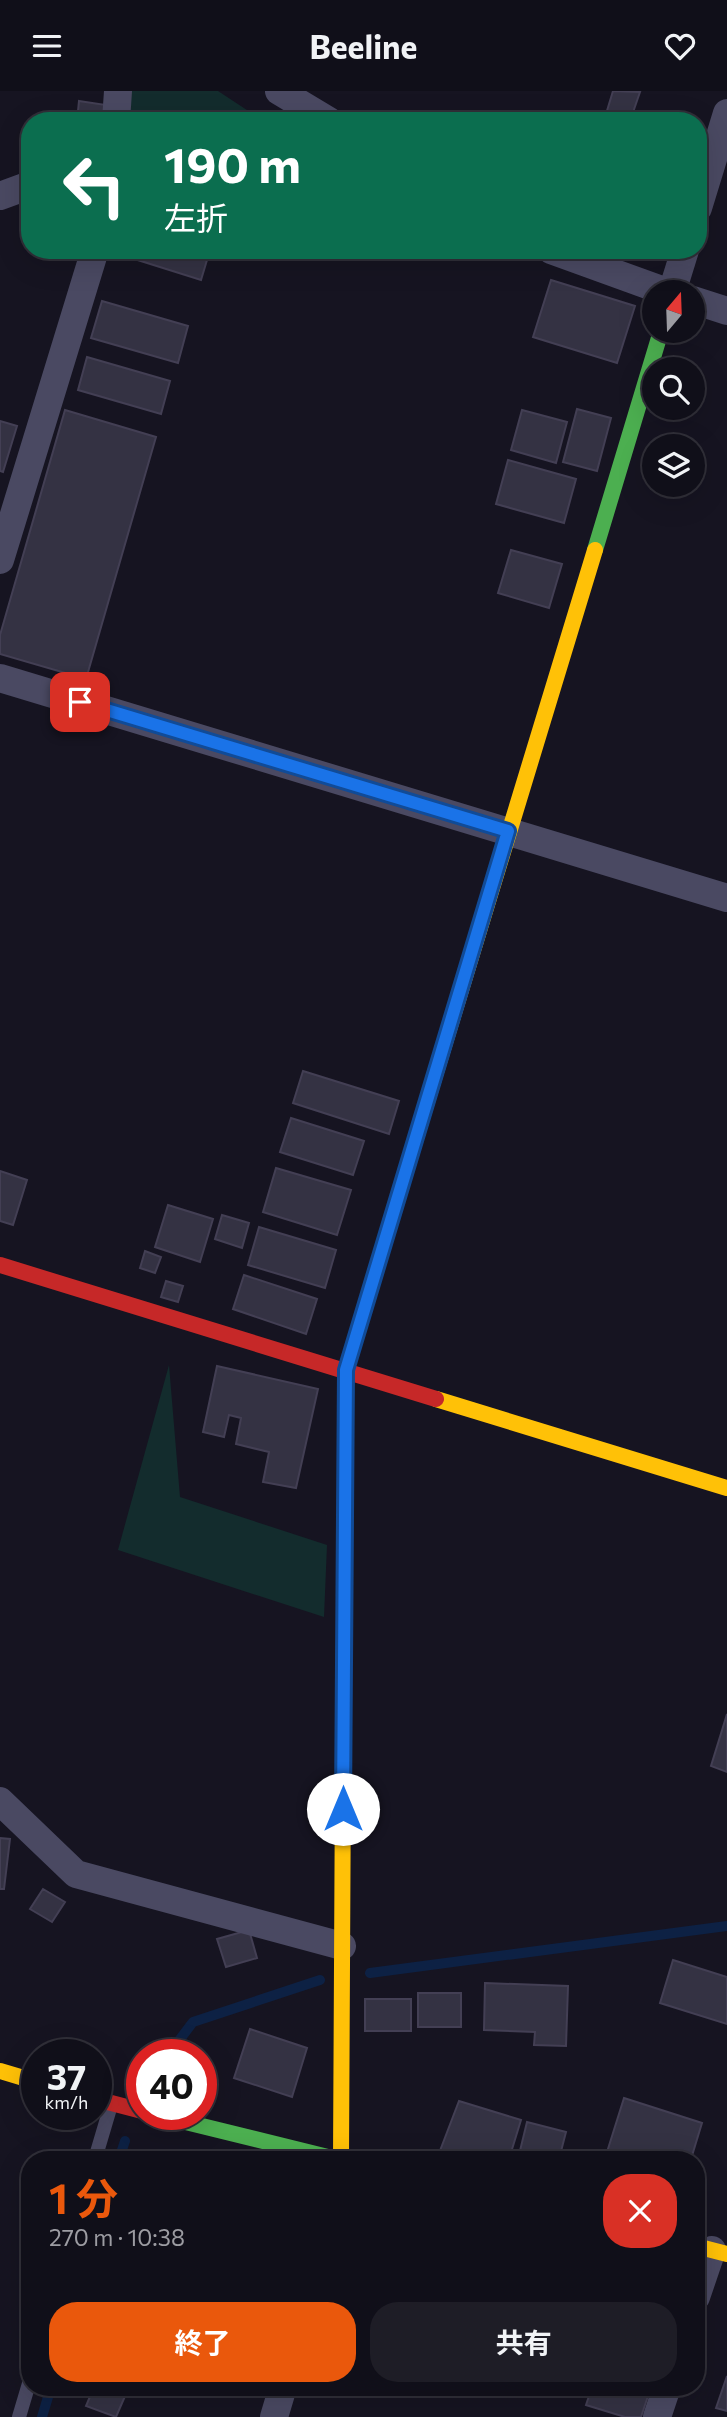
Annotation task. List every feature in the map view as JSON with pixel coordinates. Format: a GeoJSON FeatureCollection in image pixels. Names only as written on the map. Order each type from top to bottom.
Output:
{"type":"FeatureCollection","features":[{"type":"Feature","properties":{"kind":"street"},"geometry":{"type":"LineString","coordinates":[[117,112],[118,91]]}},
{"type":"Feature","properties":{"kind":"street"},"geometry":{"type":"LineString","coordinates":[[279,91],[313,112]]}},
{"type":"Feature","properties":{"kind":"street"},"geometry":{"type":"LineString","coordinates":[[707,179],[727,113]]}},
{"type":"Feature","properties":{"kind":"street"},"geometry":{"type":"LineString","coordinates":[[0,196],[21,188]]}},
{"type":"Feature","properties":{"kind":"street"},"geometry":{"type":"LineString","coordinates":[[0,560],[92,259]]}},
{"type":"Feature","properties":{"kind":"street"},"geometry":{"type":"LineString","coordinates":[[576,259],[642,283]]}},
{"type":"Feature","properties":{"kind":"street"},"geometry":{"type":"LineString","coordinates":[[676,280],[682,259]]}},
{"type":"Feature","properties":{"kind":"street"},"geometry":{"type":"LineString","coordinates":[[705,304],[727,310]]}},
{"type":"Feature","properties":{"kind":"street"},"geometry":{"type":"LineString","coordinates":[[338,2151],[346,1370],[657,343]]}},
{"type":"Feature","properties":{"kind":"street"},"geometry":{"type":"LineString","coordinates":[[0,678],[727,898]]}},
{"type":"Feature","properties":{"kind":"street"},"geometry":{"type":"LineString","coordinates":[[0,1265],[727,1488]]}},
{"type":"Feature","properties":{"kind":"street"},"geometry":{"type":"LineString","coordinates":[[0,1801],[76,1874],[342,1946]]}},
{"type":"Feature","properties":{"kind":"street"},"geometry":{"type":"LineString","coordinates":[[0,2071],[21,2077]]}},
{"type":"Feature","properties":{"kind":"street"},"geometry":{"type":"LineString","coordinates":[[217,2130],[305,2151]]}},
{"type":"Feature","properties":{"kind":"street"},"geometry":{"type":"LineString","coordinates":[[705,2271],[712,2250]]}},
{"type":"Feature","properties":{"kind":"street"},"geometry":{"type":"LineString","coordinates":[[274,2417],[280,2396]]}},
{"type":"Feature","properties":{"kind":"street"},"geometry":{"type":"LineString","coordinates":[[657,2417],[664,2396]]}},
{"type":"Feature","properties":{"kind":"lane"},"geometry":{"type":"LineString","coordinates":[[96,2151],[100,2130]]}},
{"type":"Feature","properties":{"kind":"lane"},"geometry":{"type":"LineString","coordinates":[[19,2417],[25,2396]]}},
{"type":"Feature","properties":{"kind":"green space"},"geometry":{"type":"Polygon","coordinates":[[[129,91],[218,91],[250,112],[128,112],[129,91]]]}},
{"type":"Feature","properties":{"kind":"green space"},"geometry":{"type":"Polygon","coordinates":[[[169,1365],[180,1497],[327,1545],[324,1617],[118,1550],[169,1365]]]}},
{"type":"Feature","properties":{"kind":"building"},"geometry":{"type":"Polygon","coordinates":[[[613,91],[640,92],[633,112],[607,112],[613,91]]]}},
{"type":"Feature","properties":{"kind":"building"},"geometry":{"type":"Polygon","coordinates":[[[79,101],[106,105],[105,112],[78,112],[79,101]]]}},
{"type":"Feature","properties":{"kind":"building"},"geometry":{"type":"Polygon","coordinates":[[[134,259],[207,259],[201,280],[134,259]]]}},
{"type":"Feature","properties":{"kind":"building"},"geometry":{"type":"Polygon","coordinates":[[[551,280],[635,306],[617,363],[533,337],[551,280]]]}},
{"type":"Feature","properties":{"kind":"building"},"geometry":{"type":"Polygon","coordinates":[[[102,301],[188,326],[178,363],[91,338],[102,301]]]}},
{"type":"Feature","properties":{"kind":"building"},"geometry":{"type":"Polygon","coordinates":[[[87,357],[170,381],[161,414],[78,390],[87,357]]]}},
{"type":"Feature","properties":{"kind":"building"},"geometry":{"type":"Polygon","coordinates":[[[577,409],[611,418],[597,471],[563,462],[577,409]]]}},
{"type":"Feature","properties":{"kind":"building"},"geometry":{"type":"Polygon","coordinates":[[[65,410],[156,437],[86,679],[0,654],[0,635],[65,410]]]}},
{"type":"Feature","properties":{"kind":"building"},"geometry":{"type":"Polygon","coordinates":[[[522,410],[567,422],[556,463],[511,450],[522,410]]]}},
{"type":"Feature","properties":{"kind":"building"},"geometry":{"type":"Polygon","coordinates":[[[0,421],[17,426],[3,472],[0,471],[0,421]]]}},
{"type":"Feature","properties":{"kind":"building"},"geometry":{"type":"Polygon","coordinates":[[[508,460],[576,479],[564,523],[496,504],[508,460]]]}},
{"type":"Feature","properties":{"kind":"building"},"geometry":{"type":"Polygon","coordinates":[[[511,550],[562,564],[549,608],[498,593],[511,550]]]}},
{"type":"Feature","properties":{"kind":"building"},"geometry":{"type":"Polygon","coordinates":[[[303,1071],[399,1101],[389,1134],[293,1103],[303,1071]]]}},
{"type":"Feature","properties":{"kind":"building"},"geometry":{"type":"Polygon","coordinates":[[[291,1118],[364,1141],[353,1175],[280,1152],[291,1118]]]}},
{"type":"Feature","properties":{"kind":"building"},"geometry":{"type":"Polygon","coordinates":[[[276,1168],[351,1190],[337,1235],[263,1212],[276,1168]]]}},
{"type":"Feature","properties":{"kind":"building"},"geometry":{"type":"Polygon","coordinates":[[[0,1171],[27,1180],[13,1225],[0,1221],[0,1171]]]}},
{"type":"Feature","properties":{"kind":"building"},"geometry":{"type":"Polygon","coordinates":[[[168,1205],[213,1219],[200,1262],[155,1247],[168,1205]]]}},
{"type":"Feature","properties":{"kind":"building"},"geometry":{"type":"Polygon","coordinates":[[[222,1215],[249,1223],[242,1248],[215,1239],[222,1215]]]}},
{"type":"Feature","properties":{"kind":"building"},"geometry":{"type":"Polygon","coordinates":[[[259,1227],[336,1250],[325,1288],[248,1265],[259,1227]]]}},
{"type":"Feature","properties":{"kind":"building"},"geometry":{"type":"Polygon","coordinates":[[[145,1251],[161,1257],[155,1273],[140,1268],[145,1251]]]}},
{"type":"Feature","properties":{"kind":"building"},"geometry":{"type":"Polygon","coordinates":[[[244,1275],[317,1299],[306,1334],[233,1309],[244,1275]]]}},
{"type":"Feature","properties":{"kind":"building"},"geometry":{"type":"Polygon","coordinates":[[[166,1281],[183,1286],[178,1302],[161,1297],[166,1281]]]}},
{"type":"Feature","properties":{"kind":"building"},"geometry":{"type":"Polygon","coordinates":[[[217,1366],[318,1389],[296,1488],[263,1482],[269,1452],[236,1444],[241,1418],[229,1415],[224,1437],[203,1432],[217,1366]]]}},
{"type":"Feature","properties":{"kind":"building"},"geometry":{"type":"Polygon","coordinates":[[[727,1714],[727,1772],[711,1766],[727,1714]]]}},
{"type":"Feature","properties":{"kind":"building"},"geometry":{"type":"Polygon","coordinates":[[[0,1838],[10,1839],[4,1889],[0,1889],[0,1838]]]}},
{"type":"Feature","properties":{"kind":"building"},"geometry":{"type":"Polygon","coordinates":[[[43,1889],[65,1902],[52,1922],[30,1909],[43,1889]]]}},
{"type":"Feature","properties":{"kind":"building"},"geometry":{"type":"Polygon","coordinates":[[[249,1930],[257,1958],[226,1967],[217,1939],[249,1930]]]}},
{"type":"Feature","properties":{"kind":"building"},"geometry":{"type":"Polygon","coordinates":[[[673,1960],[727,1977],[727,2024],[660,2003],[673,1960]]]}},
{"type":"Feature","properties":{"kind":"building"},"geometry":{"type":"Polygon","coordinates":[[[485,1983],[568,1986],[566,2046],[534,2045],[535,2032],[484,2030],[485,1983]]]}},
{"type":"Feature","properties":{"kind":"building"},"geometry":{"type":"Polygon","coordinates":[[[418,1993],[461,1993],[461,2027],[418,2027],[418,1993]]]}},
{"type":"Feature","properties":{"kind":"building"},"geometry":{"type":"Polygon","coordinates":[[[365,1999],[411,1999],[411,2031],[365,2031],[365,1999]]]}},
{"type":"Feature","properties":{"kind":"building"},"geometry":{"type":"Polygon","coordinates":[[[250,2029],[307,2048],[292,2097],[234,2078],[250,2029]]]}},
{"type":"Feature","properties":{"kind":"building"},"geometry":{"type":"Polygon","coordinates":[[[624,2098],[702,2123],[693,2151],[607,2151],[624,2098]]]}},
{"type":"Feature","properties":{"kind":"building"},"geometry":{"type":"Polygon","coordinates":[[[459,2101],[521,2120],[511,2151],[440,2151],[459,2101]]]}},
{"type":"Feature","properties":{"kind":"building"},"geometry":{"type":"Polygon","coordinates":[[[527,2122],[566,2132],[561,2151],[520,2151],[527,2122]]]}},
{"type":"Feature","properties":{"kind":"building"},"geometry":{"type":"Polygon","coordinates":[[[727,2376],[727,2411],[716,2408],[727,2376]]]}},
{"type":"Feature","properties":{"kind":"building"},"geometry":{"type":"Polygon","coordinates":[[[90,2396],[125,2396],[116,2417],[86,2406],[90,2396]]]}},
{"type":"Feature","properties":{"kind":"building"},"geometry":{"type":"Polygon","coordinates":[[[589,2396],[648,2396],[641,2417],[625,2417],[586,2405],[589,2396]]]}},
{"type":"Feature","properties":{"kind":"waterway"},"geometry":{"type":"LineString","coordinates":[[370,1973],[727,1926]]}},
{"type":"Feature","properties":{"kind":"waterway"},"geometry":{"type":"LineString","coordinates":[[180,2039],[193,2022],[320,1980]]}},
{"type":"Feature","properties":{"kind":"waterway"},"geometry":{"type":"LineString","coordinates":[[122,2151],[125,2141]]}},
{"type":"Feature","properties":{"kind":"waterway"},"geometry":{"type":"LineString","coordinates":[[42,2417],[48,2396]]}},
{"type":"Feature","properties":{"kind":"traffic: fast"},"geometry":{"type":"LineString","coordinates":[[595,550],[657,343]]}},
{"type":"Feature","properties":{"kind":"traffic: fast"},"geometry":{"type":"LineString","coordinates":[[343,1772],[346,1370],[426,1105]]}},
{"type":"Feature","properties":{"kind":"traffic: fast"},"geometry":{"type":"LineString","coordinates":[[217,2130],[303,2151]]}},
{"type":"Feature","properties":{"kind":"traffic: slow"},"geometry":{"type":"LineString","coordinates":[[426,1105],[595,550]]}},
{"type":"Feature","properties":{"kind":"traffic: slow"},"geometry":{"type":"LineString","coordinates":[[436,1399],[727,1488]]}},
{"type":"Feature","properties":{"kind":"traffic: slow"},"geometry":{"type":"LineString","coordinates":[[341,2151],[343,1772]]}},
{"type":"Feature","properties":{"kind":"traffic: slow"},"geometry":{"type":"LineString","coordinates":[[0,2071],[21,2077]]}},
{"type":"Feature","properties":{"kind":"traffic: slow"},"geometry":{"type":"LineString","coordinates":[[705,2248],[727,2254]]}},
{"type":"Feature","properties":{"kind":"traffic: jam"},"geometry":{"type":"LineString","coordinates":[[0,1265],[436,1399]]}},
{"type":"Feature","properties":{"kind":"traffic: jam"},"geometry":{"type":"LineString","coordinates":[[112,2103],[126,2107]]}},
{"type":"Feature","properties":{"kind":"route"},"geometry":{"type":"LineString","coordinates":[[80,702],[508,831],[346,1370],[343,1809]]}}]}
